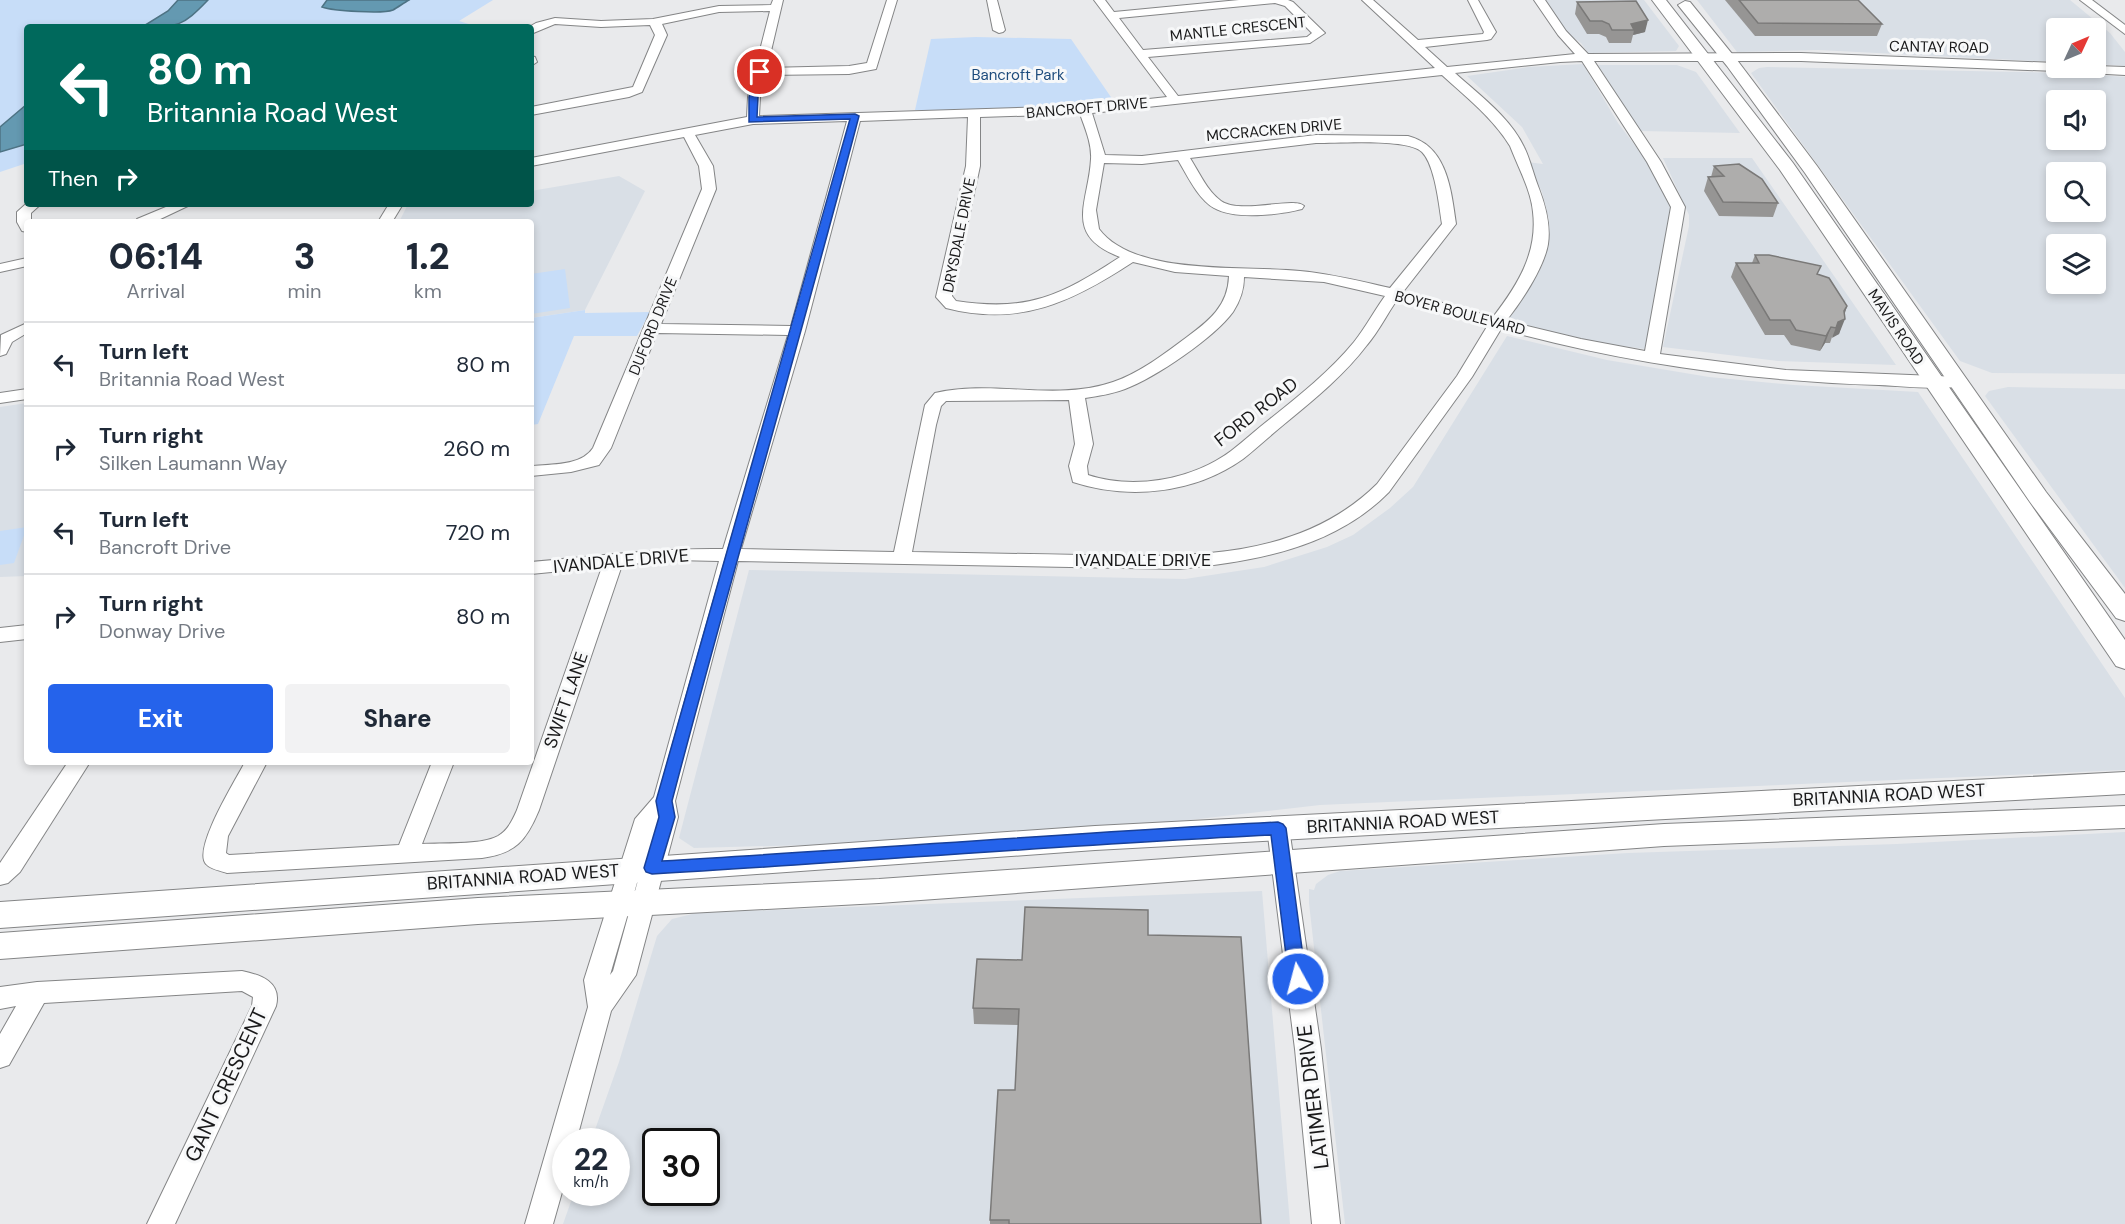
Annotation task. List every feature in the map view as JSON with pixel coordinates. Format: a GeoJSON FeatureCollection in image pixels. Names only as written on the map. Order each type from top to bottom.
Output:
{"type":"FeatureCollection","features":[{"type":"Feature","properties":{"kind":"main road","name":"MAVIS ROAD"},"geometry":{"type":"LineString","coordinates":[[1659,0],[1718,60],[1811,170],[1960,381],[2038,497],[2125,612]]}},
{"type":"Feature","properties":{"kind":"main road","name":"MAVIS ROAD"},"geometry":{"type":"LineString","coordinates":[[1681,0],[1787,167],[2125,660]]}},
{"type":"Feature","properties":{"kind":"main road","name":"BRITANNIA ROAD WEST"},"geometry":{"type":"LineString","coordinates":[[0,915],[640,868],[918,852],[1095,838],[2125,783]]}},
{"type":"Feature","properties":{"kind":"main road","name":"BRITANNIA ROAD WEST"},"geometry":{"type":"LineString","coordinates":[[0,946],[274,925],[632,903],[879,891],[1664,835],[2125,817]]}},
{"type":"Feature","properties":{"kind":"street"},"geometry":{"type":"LineString","coordinates":[[760,72],[849,70],[872,66],[892,0]]}},
{"type":"Feature","properties":{"kind":"street"},"geometry":{"type":"LineString","coordinates":[[992,0],[999,30]]}},
{"type":"Feature","properties":{"kind":"street"},"geometry":{"type":"LineString","coordinates":[[1099,0],[1175,100]]}},
{"type":"Feature","properties":{"kind":"street","name":"MANTLE CRESCENT"},"geometry":{"type":"LineString","coordinates":[[1110,16],[1273,0]]}},
{"type":"Feature","properties":{"kind":"street","name":"MANTLE CRESCENT"},"geometry":{"type":"LineString","coordinates":[[1141,54],[1310,40],[1319,33],[1289,3],[1278,0]]}},
{"type":"Feature","properties":{"kind":"street","name":"IVANDALE DRIVE"},"geometry":{"type":"LineString","coordinates":[[534,568],[674,554],[1179,563],[1232,558],[1301,540],[1353,514],[1383,488],[1464,377],[1511,304],[1537,257],[1541,243],[1540,210],[1517,146],[1510,135],[1487,109],[1367,0]]}},
{"type":"Feature","properties":{"kind":"street"},"geometry":{"type":"LineString","coordinates":[[1416,44],[1487,38],[1490,32],[1473,0]]}},
{"type":"Feature","properties":{"kind":"street"},"geometry":{"type":"LineString","coordinates":[[1539,0],[1562,33],[1586,59],[1654,162],[1678,207],[1662,305],[1653,353],[1650,358]]}},
{"type":"Feature","properties":{"kind":"street"},"geometry":{"type":"LineString","coordinates":[[2085,0],[2125,31]]}},
{"type":"Feature","properties":{"kind":"street"},"geometry":{"type":"LineString","coordinates":[[534,29],[555,21],[601,24],[653,22],[719,9],[778,4],[754,97],[753,120]]}},
{"type":"Feature","properties":{"kind":"street"},"geometry":{"type":"LineString","coordinates":[[534,110],[629,93],[638,89],[661,35],[659,27],[653,22]]}},
{"type":"Feature","properties":{"kind":"street","name":"BANCROFT DRIVE"},"geometry":{"type":"LineString","coordinates":[[534,161],[753,120],[1085,110],[1531,61],[1718,60]]}},
{"type":"Feature","properties":{"kind":"street","name":"CANTAY ROAD"},"geometry":{"type":"LineString","coordinates":[[1718,60],[1807,63],[1821,60],[1951,62],[2046,67]]}},
{"type":"Feature","properties":{"kind":"street"},"geometry":{"type":"LineString","coordinates":[[2106,70],[2125,71]]}},
{"type":"Feature","properties":{"kind":"street","name":"BOYER BOULEVARD"},"geometry":{"type":"LineString","coordinates":[[1085,110],[1098,159],[1088,217],[1096,236],[1130,258],[1158,265],[1324,278],[1393,294],[1496,324],[1650,358],[1764,373],[1960,381]]}},
{"type":"Feature","properties":{"kind":"street","name":"DRYSDALE DRIVE"},"geometry":{"type":"LineString","coordinates":[[974,115],[973,166],[944,297],[951,305],[971,309],[1017,311],[1043,305],[1067,297],[1130,258]]}},
{"type":"Feature","properties":{"kind":"street"},"geometry":{"type":"LineString","coordinates":[[539,1224],[600,1006],[624,975],[632,903],[640,868],[667,817],[664,801],[730,556],[797,331],[855,116]]}},
{"type":"Feature","properties":{"kind":"street","name":"DUFORD DRIVE"},"geometry":{"type":"LineString","coordinates":[[534,471],[571,467],[592,461],[602,448],[710,189],[710,176],[706,162],[687,132]]}},
{"type":"Feature","properties":{"kind":"street","name":"MCCRACKEN DRIVE"},"geometry":{"type":"LineString","coordinates":[[1098,159],[1142,160],[1316,139],[1407,140],[1418,143],[1431,155],[1448,209],[1449,224],[1393,294]]}},
{"type":"Feature","properties":{"kind":"street"},"geometry":{"type":"LineString","coordinates":[[1182,155],[1210,197],[1222,206],[1275,209],[1297,206]]}},
{"type":"Feature","properties":{"kind":"street"},"geometry":{"type":"LineString","coordinates":[[24,219],[24,212],[30,207]]}},
{"type":"Feature","properties":{"kind":"street"},"geometry":{"type":"LineString","coordinates":[[149,219],[178,207]]}},
{"type":"Feature","properties":{"kind":"street"},"geometry":{"type":"LineString","coordinates":[[0,268],[24,263]]}},
{"type":"Feature","properties":{"kind":"street"},"geometry":{"type":"LineString","coordinates":[[902,558],[928,424],[933,405],[941,397],[980,394],[1076,394],[1120,385],[1184,347],[1228,311],[1235,296],[1237,272]]}},
{"type":"Feature","properties":{"kind":"street","name":"FORD ROAD"},"geometry":{"type":"LineString","coordinates":[[1076,394],[1084,444],[1078,466],[1079,478],[1092,484],[1114,488],[1155,486],[1186,479],[1235,457],[1326,382],[1360,346],[1393,294]]}},
{"type":"Feature","properties":{"kind":"street"},"geometry":{"type":"LineString","coordinates":[[652,328],[797,331]]}},
{"type":"Feature","properties":{"kind":"street"},"geometry":{"type":"LineString","coordinates":[[0,351],[2,341],[9,335],[24,329]]}},
{"type":"Feature","properties":{"kind":"street"},"geometry":{"type":"LineString","coordinates":[[0,398],[24,394]]}},
{"type":"Feature","properties":{"kind":"street","name":"SWIFT LANE"},"geometry":{"type":"LineString","coordinates":[[254,765],[216,836],[214,858],[219,862],[252,864],[496,848],[508,843],[518,830],[528,810],[615,558]]}},
{"type":"Feature","properties":{"kind":"street"},"geometry":{"type":"LineString","coordinates":[[0,635],[24,632]]}},
{"type":"Feature","properties":{"kind":"street"},"geometry":{"type":"LineString","coordinates":[[0,876],[12,866],[77,765]]}},
{"type":"Feature","properties":{"kind":"street"},"geometry":{"type":"LineString","coordinates":[[406,853],[442,765]]}},
{"type":"Feature","properties":{"kind":"street","name":"LATIMER DRIVE"},"geometry":{"type":"LineString","coordinates":[[1278,828],[1308,1049],[1326,1224]]}},
{"type":"Feature","properties":{"kind":"street","name":"GANT CRESCENT"},"geometry":{"type":"LineString","coordinates":[[0,998],[37,993],[242,981],[254,984],[264,991],[266,998],[264,1006],[161,1224]]}},
{"type":"Feature","properties":{"kind":"street"},"geometry":{"type":"LineString","coordinates":[[0,1057],[37,993]]}},
{"type":"Feature","properties":{"kind":"shaded area"},"geometry":{"type":"Polygon","coordinates":[[[178,0],[208,0],[192,16],[179,24],[147,24],[168,11],[178,0]]]}},
{"type":"Feature","properties":{"kind":"shaded area"},"geometry":{"type":"Polygon","coordinates":[[[327,0],[409,0],[393,10],[369,12],[322,7],[327,0]]]}},
{"type":"Feature","properties":{"kind":"shaded area"},"geometry":{"type":"Polygon","coordinates":[[[1545,0],[1644,0],[1679,46],[1676,51],[1588,53],[1581,43],[1564,31],[1545,0]]]}},
{"type":"Feature","properties":{"kind":"shaded area"},"geometry":{"type":"Polygon","coordinates":[[[1697,0],[2070,0],[2092,18],[2046,18],[2046,61],[1818,50],[1737,52],[1697,0]]]}},
{"type":"Feature","properties":{"kind":"shaded area"},"geometry":{"type":"Polygon","coordinates":[[[2106,30],[2125,52],[2125,66],[2106,65],[2106,30]]]}},
{"type":"Feature","properties":{"kind":"shaded area"},"geometry":{"type":"Polygon","coordinates":[[[1583,64],[1618,123],[1650,165],[1675,206],[1645,349],[1580,340],[1504,322],[1542,266],[1549,220],[1542,192],[1527,162],[1543,164],[1522,127],[1467,76],[1529,67],[1583,64]]]}},
{"type":"Feature","properties":{"kind":"shaded area"},"geometry":{"type":"Polygon","coordinates":[[[1598,65],[1677,65],[1696,72],[1740,133],[1640,131],[1598,65]]]}},
{"type":"Feature","properties":{"kind":"shaded area"},"geometry":{"type":"Polygon","coordinates":[[[1767,67],[2046,72],[2046,78],[2125,77],[2125,374],[1992,373],[1960,361],[1751,73],[1759,68],[1767,67]]]}},
{"type":"Feature","properties":{"kind":"shaded area"},"geometry":{"type":"Polygon","coordinates":[[[24,107],[24,145],[0,152],[0,127],[24,107]]]}},
{"type":"Feature","properties":{"kind":"shaded area"},"geometry":{"type":"Polygon","coordinates":[[[1663,158],[1752,158],[1896,365],[1778,361],[1663,347],[1689,226],[1689,215],[1663,158]]]}},
{"type":"Feature","properties":{"kind":"shaded area"},"geometry":{"type":"Polygon","coordinates":[[[619,176],[645,191],[585,310],[534,318],[534,219],[400,219],[406,207],[534,207],[534,190],[619,176]]]}},
{"type":"Feature","properties":{"kind":"shaded area"},"geometry":{"type":"Polygon","coordinates":[[[1507,336],[1607,360],[1709,377],[1794,385],[1918,392],[2125,698],[2125,770],[1320,805],[1025,839],[694,848],[679,838],[749,570],[1185,579],[1264,567],[1327,547],[1353,535],[1390,508],[1413,487],[1507,336]]]}},
{"type":"Feature","properties":{"kind":"shaded area"},"geometry":{"type":"Polygon","coordinates":[[[2008,387],[2125,389],[2125,588],[1985,396],[1989,391],[2008,387]]]}},
{"type":"Feature","properties":{"kind":"shaded area"},"geometry":{"type":"Polygon","coordinates":[[[24,403],[24,576],[0,577],[0,407],[24,403]]]}},
{"type":"Feature","properties":{"kind":"shaded area"},"geometry":{"type":"Polygon","coordinates":[[[2125,832],[2125,1224],[1345,1224],[1309,903],[1309,889],[1314,890],[1316,884],[1328,875],[1340,871],[1628,853],[1897,844],[2125,832]]]}},
{"type":"Feature","properties":{"kind":"shaded area"},"geometry":{"type":"Polygon","coordinates":[[[1262,891],[1290,1224],[563,1224],[569,1206],[630,1206],[630,1128],[596,1128],[619,1062],[657,936],[672,919],[696,913],[1262,891]]]}},
{"type":"Feature","properties":{"kind":"green space"},"geometry":{"type":"Polygon","coordinates":[[[0,0],[493,0],[459,21],[468,24],[24,24],[24,164],[0,172],[0,0]]]}},
{"type":"Feature","properties":{"kind":"green space","name":"Bancroft Park"},"geometry":{"type":"Polygon","coordinates":[[[976,37],[1071,39],[1115,103],[1021,110],[915,110],[931,39],[976,37]]]}},
{"type":"Feature","properties":{"kind":"green space"},"geometry":{"type":"Polygon","coordinates":[[[565,269],[570,308],[534,314],[534,274],[565,269]]]}},
{"type":"Feature","properties":{"kind":"green space"},"geometry":{"type":"Polygon","coordinates":[[[585,310],[585,313],[650,312],[637,336],[574,336],[538,424],[534,425],[534,318],[585,310]]]}},
{"type":"Feature","properties":{"kind":"green space"},"geometry":{"type":"Polygon","coordinates":[[[24,527],[24,535],[14,563],[0,565],[0,531],[24,527]]]}},
{"type":"Feature","properties":{"kind":"building"},"geometry":{"type":"Polygon","coordinates":[[[1739,0],[1858,0],[1882,24],[1758,23],[1739,0]]]}},
{"type":"Feature","properties":{"kind":"building"},"geometry":{"type":"Polygon","coordinates":[[[1636,1],[1648,20],[1631,24],[1634,30],[1612,30],[1609,24],[1602,21],[1590,21],[1577,2],[1636,1]]]}},
{"type":"Feature","properties":{"kind":"building"},"geometry":{"type":"Polygon","coordinates":[[[1739,164],[1762,179],[1778,203],[1723,202],[1708,177],[1724,176],[1714,166],[1739,164]]]}},
{"type":"Feature","properties":{"kind":"building"},"geometry":{"type":"Polygon","coordinates":[[[1755,255],[1769,255],[1821,266],[1817,274],[1829,278],[1847,306],[1844,311],[1845,319],[1838,322],[1836,328],[1831,327],[1826,336],[1796,330],[1790,320],[1770,320],[1736,263],[1759,263],[1755,255]]]}},
{"type":"Feature","properties":{"kind":"building"},"geometry":{"type":"Polygon","coordinates":[[[1025,907],[1148,910],[1148,935],[1241,937],[1261,1224],[1009,1224],[1009,1220],[990,1220],[998,1090],[1015,1090],[1019,1009],[973,1008],[977,959],[1022,960],[1025,907]]]}},
{"type":"Feature","properties":{"kind":"route"},"geometry":{"type":"LineString","coordinates":[[760,72],[754,97],[753,120],[855,116],[797,331],[730,556],[664,801],[667,817],[652,868],[1278,828],[1298,979]]}}]}
